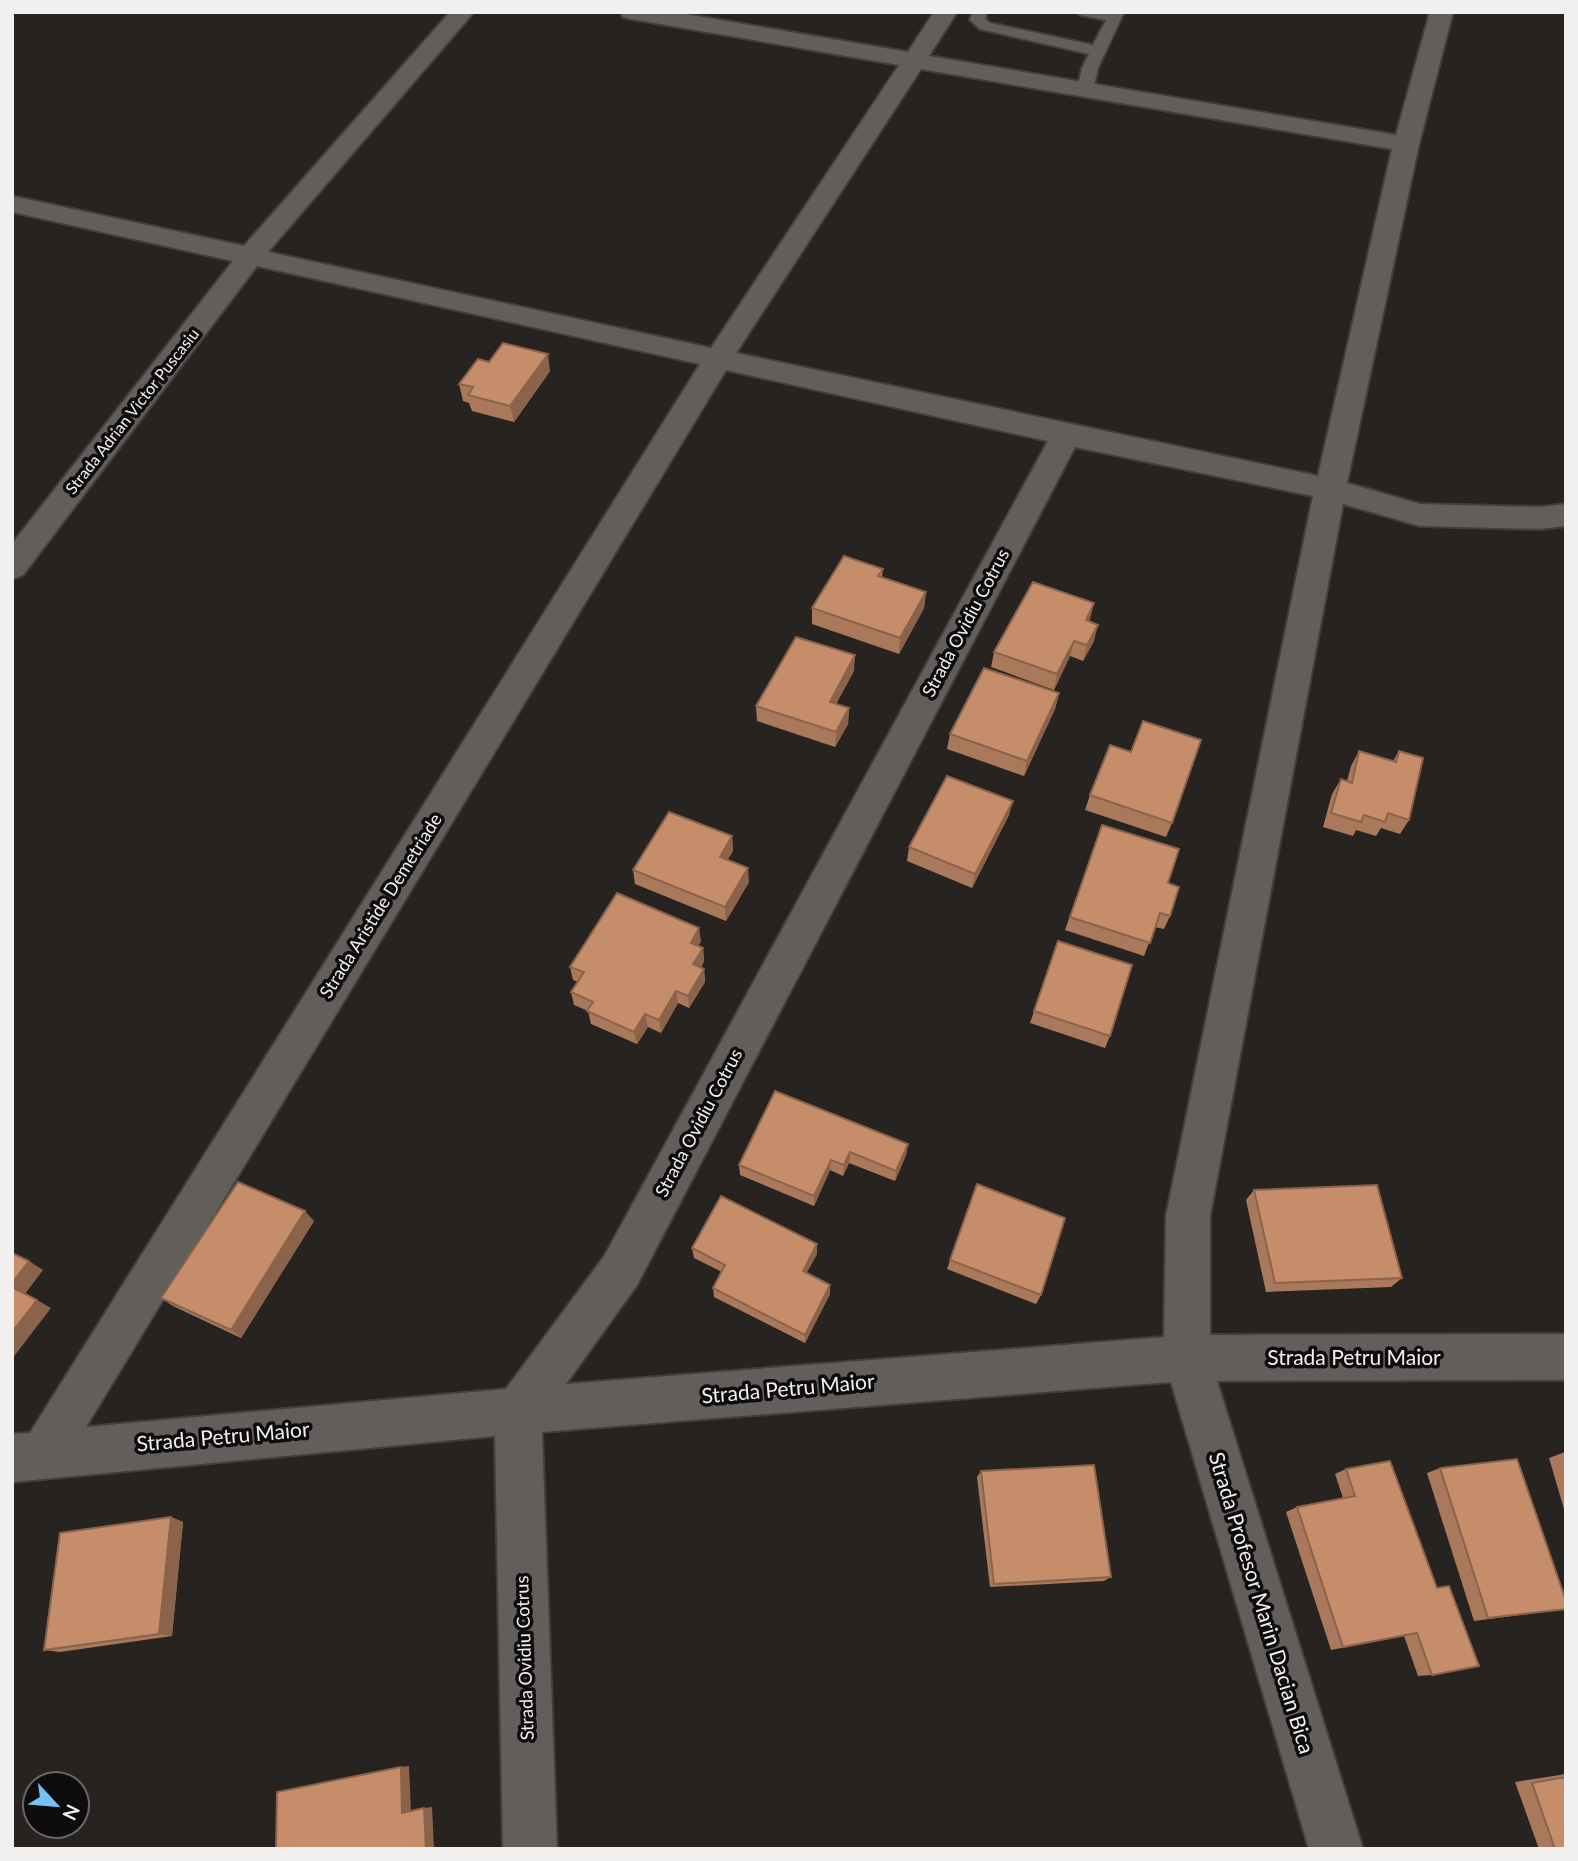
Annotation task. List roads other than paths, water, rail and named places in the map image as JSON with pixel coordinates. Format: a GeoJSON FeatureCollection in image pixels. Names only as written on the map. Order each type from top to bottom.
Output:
{"type":"FeatureCollection","features":[{"type":"Feature","properties":{"kind":"street","name":"Strada Adrian Victor Puscasiu"},"geometry":{"type":"LineString","coordinates":[[12,567],[252,254],[463,12]]}},
{"type":"Feature","properties":{"kind":"street"},"geometry":{"type":"LineString","coordinates":[[631,12],[1406,144]]}},
{"type":"Feature","properties":{"kind":"street","name":"Strada Aristide Demetriade"},"geometry":{"type":"LineString","coordinates":[[28,1455],[718,359],[916,62],[946,12]]}},
{"type":"Feature","properties":{"kind":"street","name":"Strada Profesor Marin Dacian Bica"},"geometry":{"type":"LineString","coordinates":[[1336,1849],[1187,1358],[1188,1216],[1329,489],[1406,144],[1442,12]]}},
{"type":"Feature","properties":{"kind":"street"},"geometry":{"type":"LineString","coordinates":[[12,204],[252,254],[1066,435],[1329,489],[1420,515],[1539,518],[1566,515]]}},
{"type":"Feature","properties":{"kind":"street","name":"Strada Ovidiu Cotrus"},"geometry":{"type":"LineString","coordinates":[[530,1849],[518,1411],[621,1270],[1066,435]]}},
{"type":"Feature","properties":{"kind":"street","name":"Strada Petru Maior"},"geometry":{"type":"LineString","coordinates":[[28,1455],[518,1411],[1187,1358],[1566,1357]]}},
{"type":"Feature","properties":{"kind":"lane"},"geometry":{"type":"LineString","coordinates":[[980,12],[977,20],[985,26],[1098,51]]}},
{"type":"Feature","properties":{"kind":"lane"},"geometry":{"type":"LineString","coordinates":[[1085,12],[1116,15],[1098,51],[1085,90]]}}]}
